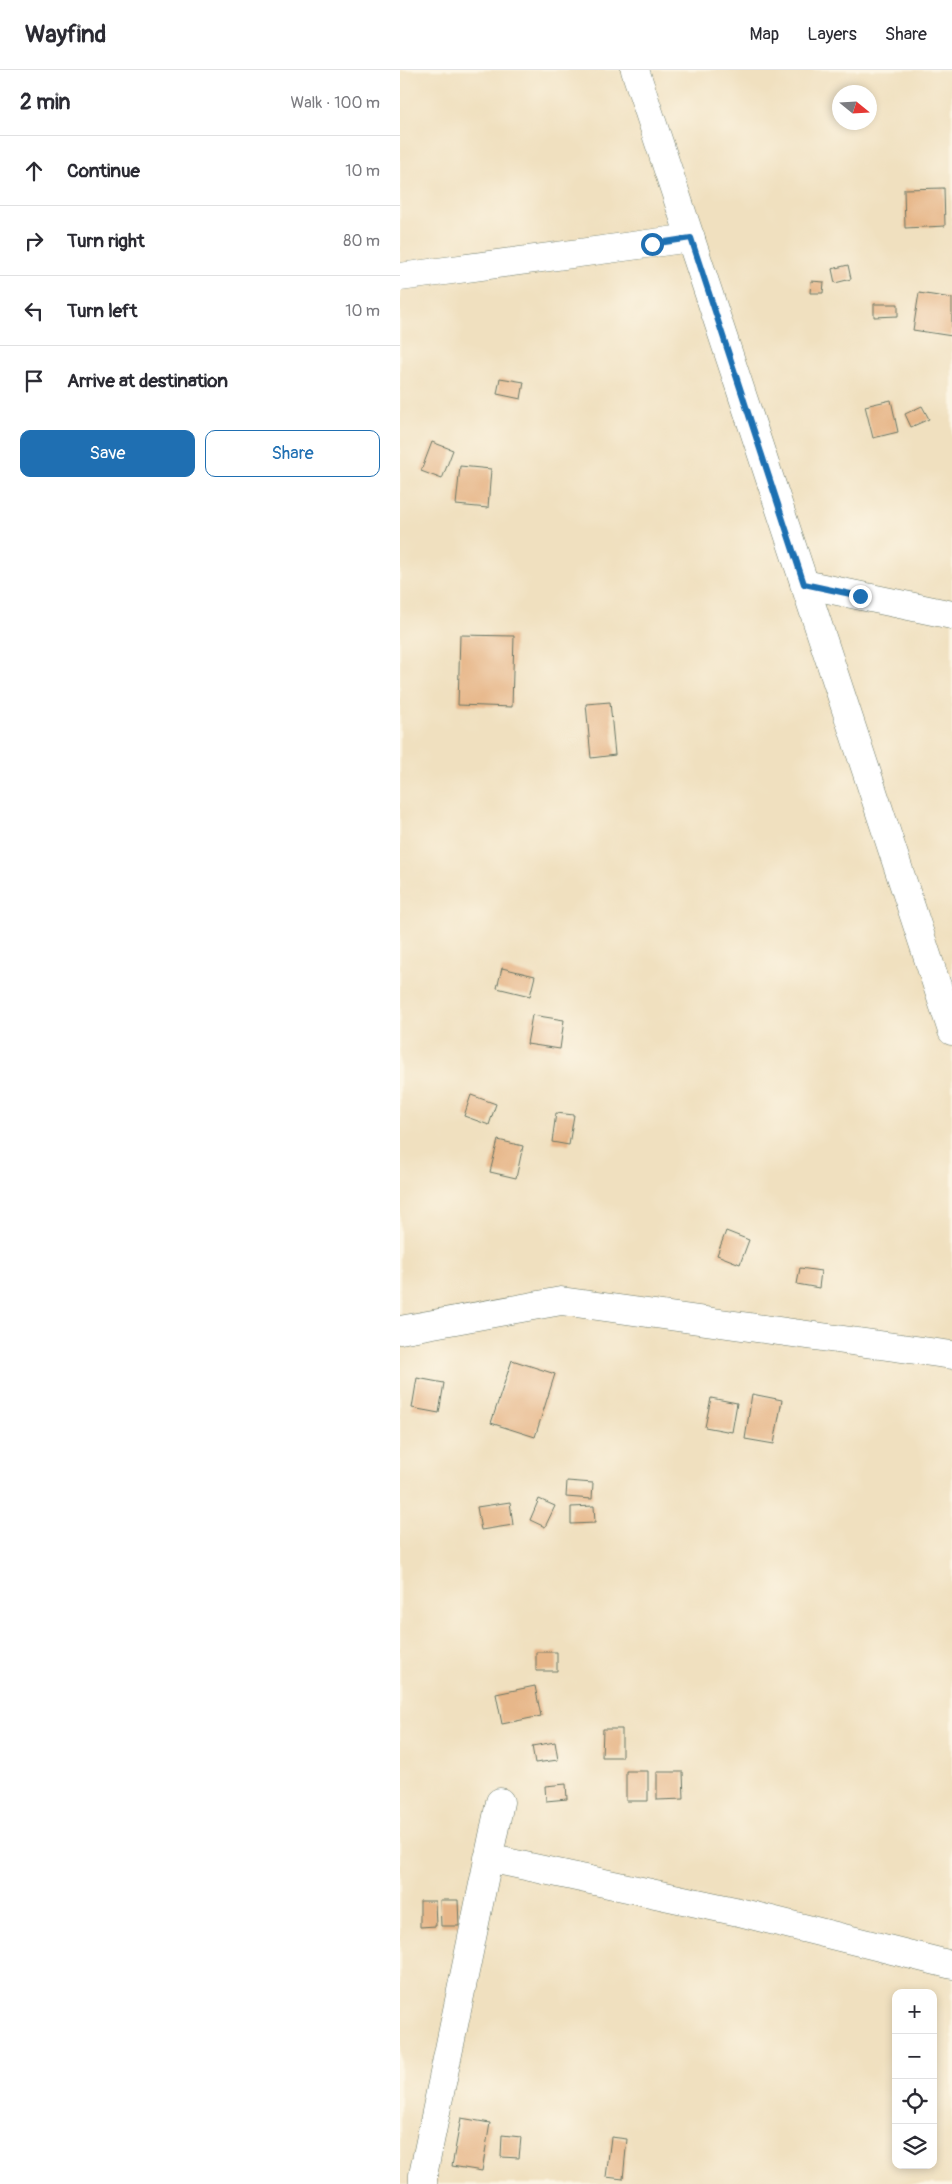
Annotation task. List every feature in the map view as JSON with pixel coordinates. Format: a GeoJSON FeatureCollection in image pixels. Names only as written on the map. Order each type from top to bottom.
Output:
{"type":"FeatureCollection","features":[{"type":"Feature","properties":{"kind":"street"},"geometry":{"type":"LineString","coordinates":[[635,70],[952,1031]]}},
{"type":"Feature","properties":{"kind":"street"},"geometry":{"type":"LineString","coordinates":[[400,277],[691,238]]}},
{"type":"Feature","properties":{"kind":"street"},"geometry":{"type":"LineString","coordinates":[[804,584],[952,615]]}},
{"type":"Feature","properties":{"kind":"street"},"geometry":{"type":"LineString","coordinates":[[400,1330],[561,1301],[952,1355]]}},
{"type":"Feature","properties":{"kind":"street"},"geometry":{"type":"LineString","coordinates":[[423,2184],[423,2175],[500,1802]]}},
{"type":"Feature","properties":{"kind":"street"},"geometry":{"type":"LineString","coordinates":[[488,1858],[739,1912],[952,1965]]}},
{"type":"Feature","properties":{"kind":"building"},"geometry":{"type":"Polygon","coordinates":[[[944,188],[945,226],[905,228],[904,189],[944,188]]]}},
{"type":"Feature","properties":{"kind":"building"},"geometry":{"type":"Polygon","coordinates":[[[848,265],[851,279],[835,283],[832,269],[848,265]]]}},
{"type":"Feature","properties":{"kind":"building"},"geometry":{"type":"Polygon","coordinates":[[[811,281],[824,282],[823,293],[810,293],[811,281]]]}},
{"type":"Feature","properties":{"kind":"building"},"geometry":{"type":"Polygon","coordinates":[[[919,293],[952,298],[952,336],[913,330],[919,293]]]}},
{"type":"Feature","properties":{"kind":"building"},"geometry":{"type":"Polygon","coordinates":[[[874,304],[898,304],[898,316],[874,317],[874,304]]]}},
{"type":"Feature","properties":{"kind":"building"},"geometry":{"type":"Polygon","coordinates":[[[500,378],[524,382],[521,399],[497,394],[500,378]]]}},
{"type":"Feature","properties":{"kind":"building"},"geometry":{"type":"Polygon","coordinates":[[[891,400],[898,432],[873,438],[865,406],[891,400]]]}},
{"type":"Feature","properties":{"kind":"building"},"geometry":{"type":"Polygon","coordinates":[[[922,406],[929,419],[911,427],[905,414],[922,406]]]}},
{"type":"Feature","properties":{"kind":"building"},"geometry":{"type":"Polygon","coordinates":[[[432,442],[453,450],[442,479],[421,471],[432,442]]]}},
{"type":"Feature","properties":{"kind":"building"},"geometry":{"type":"Polygon","coordinates":[[[460,466],[491,469],[488,508],[456,505],[460,466]]]}},
{"type":"Feature","properties":{"kind":"building"},"geometry":{"type":"Polygon","coordinates":[[[460,635],[514,636],[512,707],[458,705],[460,635]]]}},
{"type":"Feature","properties":{"kind":"building"},"geometry":{"type":"Polygon","coordinates":[[[610,702],[615,755],[591,758],[586,704],[610,702]]]}},
{"type":"Feature","properties":{"kind":"building"},"geometry":{"type":"Polygon","coordinates":[[[502,968],[535,976],[530,996],[497,988],[502,968]]]}},
{"type":"Feature","properties":{"kind":"building"},"geometry":{"type":"Polygon","coordinates":[[[532,1015],[564,1020],[560,1049],[527,1044],[532,1015]]]}},
{"type":"Feature","properties":{"kind":"building"},"geometry":{"type":"Polygon","coordinates":[[[471,1095],[496,1104],[489,1125],[464,1116],[471,1095]]]}},
{"type":"Feature","properties":{"kind":"building"},"geometry":{"type":"Polygon","coordinates":[[[556,1113],[574,1115],[569,1145],[552,1142],[556,1113]]]}},
{"type":"Feature","properties":{"kind":"building"},"geometry":{"type":"Polygon","coordinates":[[[498,1140],[523,1146],[516,1178],[490,1172],[498,1140]]]}},
{"type":"Feature","properties":{"kind":"building"},"geometry":{"type":"Polygon","coordinates":[[[726,1231],[749,1240],[740,1264],[717,1255],[726,1231]]]}},
{"type":"Feature","properties":{"kind":"building"},"geometry":{"type":"Polygon","coordinates":[[[800,1268],[821,1271],[819,1288],[797,1284],[800,1268]]]}},
{"type":"Feature","properties":{"kind":"building"},"geometry":{"type":"Polygon","coordinates":[[[512,1360],[555,1374],[535,1437],[491,1423],[512,1360]]]}},
{"type":"Feature","properties":{"kind":"building"},"geometry":{"type":"Polygon","coordinates":[[[417,1378],[444,1383],[439,1413],[412,1408],[417,1378]]]}},
{"type":"Feature","properties":{"kind":"building"},"geometry":{"type":"Polygon","coordinates":[[[752,1394],[782,1400],[774,1444],[745,1439],[752,1394]]]}},
{"type":"Feature","properties":{"kind":"building"},"geometry":{"type":"Polygon","coordinates":[[[711,1398],[737,1403],[732,1432],[705,1427],[711,1398]]]}},
{"type":"Feature","properties":{"kind":"building"},"geometry":{"type":"Polygon","coordinates":[[[567,1481],[593,1483],[592,1499],[566,1497],[567,1481]]]}},
{"type":"Feature","properties":{"kind":"building"},"geometry":{"type":"Polygon","coordinates":[[[539,1499],[555,1506],[545,1527],[530,1520],[539,1499]]]}},
{"type":"Feature","properties":{"kind":"building"},"geometry":{"type":"Polygon","coordinates":[[[510,1502],[513,1525],[481,1530],[477,1507],[510,1502]]]}},
{"type":"Feature","properties":{"kind":"building"},"geometry":{"type":"Polygon","coordinates":[[[594,1506],[595,1523],[571,1524],[571,1507],[594,1506]]]}},
{"type":"Feature","properties":{"kind":"building"},"geometry":{"type":"Polygon","coordinates":[[[536,1652],[557,1652],[557,1671],[536,1671],[536,1652]]]}},
{"type":"Feature","properties":{"kind":"building"},"geometry":{"type":"Polygon","coordinates":[[[535,1686],[541,1716],[502,1724],[496,1694],[535,1686]]]}},
{"type":"Feature","properties":{"kind":"building"},"geometry":{"type":"Polygon","coordinates":[[[603,1729],[622,1729],[622,1757],[602,1757],[603,1729]]]}},
{"type":"Feature","properties":{"kind":"building"},"geometry":{"type":"Polygon","coordinates":[[[555,1742],[558,1760],[535,1763],[532,1746],[555,1742]]]}},
{"type":"Feature","properties":{"kind":"building"},"geometry":{"type":"Polygon","coordinates":[[[626,1771],[648,1771],[648,1801],[626,1801],[626,1771]]]}},
{"type":"Feature","properties":{"kind":"building"},"geometry":{"type":"Polygon","coordinates":[[[657,1772],[683,1772],[684,1799],[657,1800],[657,1772]]]}},
{"type":"Feature","properties":{"kind":"building"},"geometry":{"type":"Polygon","coordinates":[[[566,1784],[567,1799],[546,1801],[545,1786],[566,1784]]]}},
{"type":"Feature","properties":{"kind":"building"},"geometry":{"type":"Polygon","coordinates":[[[440,1900],[458,1900],[459,1926],[441,1926],[440,1900]]]}},
{"type":"Feature","properties":{"kind":"building"},"geometry":{"type":"Polygon","coordinates":[[[420,1901],[435,1901],[436,1926],[420,1927],[420,1901]]]}},
{"type":"Feature","properties":{"kind":"building"},"geometry":{"type":"Polygon","coordinates":[[[461,2118],[490,2123],[482,2171],[452,2166],[461,2118]]]}},
{"type":"Feature","properties":{"kind":"building"},"geometry":{"type":"Polygon","coordinates":[[[502,2135],[521,2137],[519,2158],[501,2157],[502,2135]]]}},
{"type":"Feature","properties":{"kind":"building"},"geometry":{"type":"Polygon","coordinates":[[[611,2137],[627,2139],[623,2179],[606,2177],[611,2137]]]}},
{"type":"Feature","properties":{"kind":"route"},"geometry":{"type":"LineString","coordinates":[[652,244],[691,238],[804,584],[860,596]]}}]}
